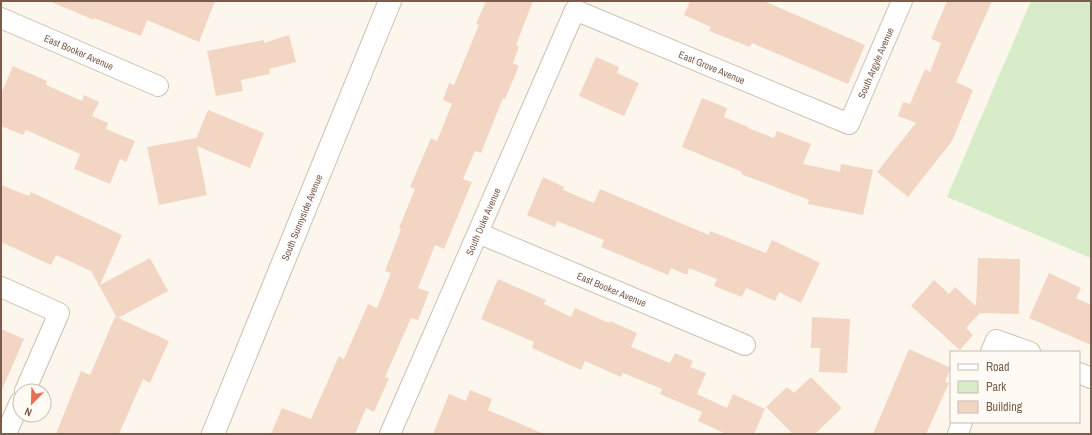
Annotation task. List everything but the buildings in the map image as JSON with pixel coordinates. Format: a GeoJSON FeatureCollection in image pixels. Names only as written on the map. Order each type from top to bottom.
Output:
{"type":"FeatureCollection","features":[{"type":"Feature","properties":{"kind":"street"},"geometry":{"type":"LineString","coordinates":[[1,6],[3,1]]}},
{"type":"Feature","properties":{"kind":"street","name":"South Sunnyside Avenue"},"geometry":{"type":"LineString","coordinates":[[213,434],[390,1]]}},
{"type":"Feature","properties":{"kind":"street","name":"South Argyle Avenue"},"geometry":{"type":"LineString","coordinates":[[849,124],[902,1]]}},
{"type":"Feature","properties":{"kind":"street","name":"East Grove Avenue"},"geometry":{"type":"LineString","coordinates":[[576,10],[849,124]]}},
{"type":"Feature","properties":{"kind":"street","name":"South Duke Avenue"},"geometry":{"type":"LineString","coordinates":[[390,434],[576,10]]}},
{"type":"Feature","properties":{"kind":"street","name":"East Booker Avenue"},"geometry":{"type":"LineString","coordinates":[[1,18],[158,86]]}},
{"type":"Feature","properties":{"kind":"street","name":"East Booker Avenue"},"geometry":{"type":"LineString","coordinates":[[478,233],[745,345]]}},
{"type":"Feature","properties":{"kind":"street"},"geometry":{"type":"LineString","coordinates":[[1,287],[59,313],[28,383]]}},
{"type":"Feature","properties":{"kind":"street"},"geometry":{"type":"LineString","coordinates":[[993,346],[1024,351]]}},
{"type":"Feature","properties":{"kind":"street"},"geometry":{"type":"LineString","coordinates":[[1080,373],[1091,378]]}},
{"type":"Feature","properties":{"kind":"street"},"geometry":{"type":"LineString","coordinates":[[6,434],[12,420]]}},
{"type":"Feature","properties":{"kind":"street"},"geometry":{"type":"LineString","coordinates":[[958,434],[962,423]]}},
{"type":"Feature","properties":{"kind":"green space"},"geometry":{"type":"Polygon","coordinates":[[[1031,1],[1091,1],[1091,258],[947,197],[1031,1]]]}}]}
